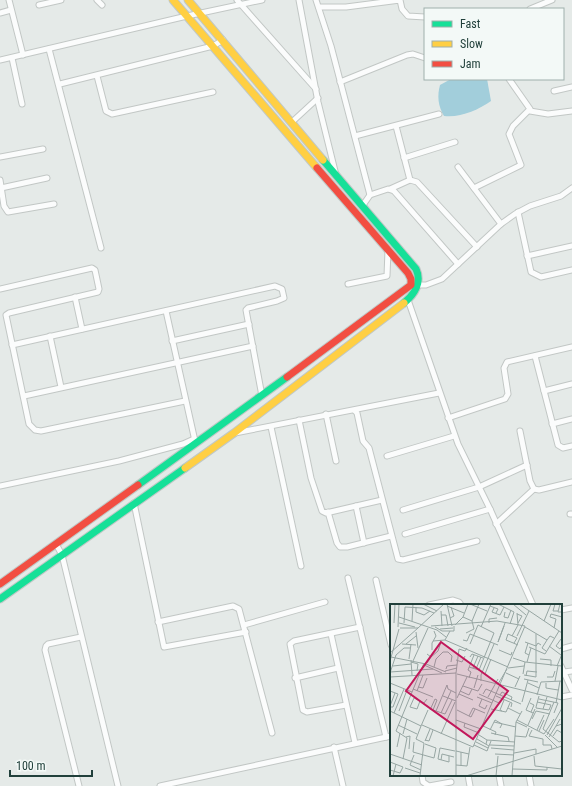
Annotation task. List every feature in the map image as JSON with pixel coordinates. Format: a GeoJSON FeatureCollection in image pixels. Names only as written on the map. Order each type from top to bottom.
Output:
{"type":"FeatureCollection","features":[{"type":"Feature","properties":{"kind":"main road"},"geometry":{"type":"LineString","coordinates":[[173,0],[408,273],[415,285]]}},
{"type":"Feature","properties":{"kind":"main road"},"geometry":{"type":"LineString","coordinates":[[0,599],[234,433],[408,300],[420,277],[416,269],[363,205],[188,0]]}},
{"type":"Feature","properties":{"kind":"main road"},"geometry":{"type":"LineString","coordinates":[[320,171],[328,164]]}},
{"type":"Feature","properties":{"kind":"main road"},"geometry":{"type":"LineString","coordinates":[[0,584],[195,441],[209,434],[415,285]]}},
{"type":"Feature","properties":{"kind":"main road"},"geometry":{"type":"LineString","coordinates":[[209,434],[218,444]]}},
{"type":"Feature","properties":{"kind":"street"},"geometry":{"type":"LineString","coordinates":[[9,0],[23,55]]}},
{"type":"Feature","properties":{"kind":"street"},"geometry":{"type":"LineString","coordinates":[[39,4],[61,0]]}},
{"type":"Feature","properties":{"kind":"street"},"geometry":{"type":"LineString","coordinates":[[97,0],[102,5]]}},
{"type":"Feature","properties":{"kind":"street"},"geometry":{"type":"LineString","coordinates":[[0,60],[200,13],[238,2],[262,0]]}},
{"type":"Feature","properties":{"kind":"street"},"geometry":{"type":"LineString","coordinates":[[299,0],[316,89],[335,174]]}},
{"type":"Feature","properties":{"kind":"street"},"geometry":{"type":"LineString","coordinates":[[316,0],[356,136],[370,195]]}},
{"type":"Feature","properties":{"kind":"street"},"geometry":{"type":"LineString","coordinates":[[319,7],[346,6],[400,0],[402,9],[408,16],[424,17]]}},
{"type":"Feature","properties":{"kind":"street"},"geometry":{"type":"LineString","coordinates":[[532,8],[552,0]]}},
{"type":"Feature","properties":{"kind":"street"},"geometry":{"type":"LineString","coordinates":[[238,2],[316,89]]}},
{"type":"Feature","properties":{"kind":"street"},"geometry":{"type":"LineString","coordinates":[[0,13],[11,10]]}},
{"type":"Feature","properties":{"kind":"street"},"geometry":{"type":"LineString","coordinates":[[60,84],[213,46],[223,40]]}},
{"type":"Feature","properties":{"kind":"street"},"geometry":{"type":"LineString","coordinates":[[49,49],[60,84],[101,248]]}},
{"type":"Feature","properties":{"kind":"street"},"geometry":{"type":"LineString","coordinates":[[340,82],[407,55],[413,54],[424,58]]}},
{"type":"Feature","properties":{"kind":"street"},"geometry":{"type":"LineString","coordinates":[[12,58],[22,104]]}},
{"type":"Feature","properties":{"kind":"street"},"geometry":{"type":"LineString","coordinates":[[97,76],[103,104],[106,111],[112,114],[213,92]]}},
{"type":"Feature","properties":{"kind":"street"},"geometry":{"type":"LineString","coordinates":[[510,80],[530,111],[548,114],[572,111]]}},
{"type":"Feature","properties":{"kind":"street"},"geometry":{"type":"LineString","coordinates":[[554,91],[572,87]]}},
{"type":"Feature","properties":{"kind":"street"},"geometry":{"type":"LineString","coordinates":[[292,122],[318,98]]}},
{"type":"Feature","properties":{"kind":"street"},"geometry":{"type":"LineString","coordinates":[[474,188],[520,167],[521,164],[509,134],[513,126],[530,111]]}},
{"type":"Feature","properties":{"kind":"street"},"geometry":{"type":"LineString","coordinates":[[356,136],[439,114]]}},
{"type":"Feature","properties":{"kind":"street"},"geometry":{"type":"LineString","coordinates":[[396,126],[410,180]]}},
{"type":"Feature","properties":{"kind":"street"},"geometry":{"type":"LineString","coordinates":[[404,158],[455,142]]}},
{"type":"Feature","properties":{"kind":"street"},"geometry":{"type":"LineString","coordinates":[[0,157],[43,149]]}},
{"type":"Feature","properties":{"kind":"street"},"geometry":{"type":"LineString","coordinates":[[458,167],[501,224]]}},
{"type":"Feature","properties":{"kind":"street"},"geometry":{"type":"LineString","coordinates":[[2,188],[47,178]]}},
{"type":"Feature","properties":{"kind":"street"},"geometry":{"type":"LineString","coordinates":[[0,180],[2,188],[2,205],[10,213],[54,204]]}},
{"type":"Feature","properties":{"kind":"street"},"geometry":{"type":"LineString","coordinates":[[363,205],[370,195],[390,189],[410,180],[417,182],[477,247]]}},
{"type":"Feature","properties":{"kind":"street"},"geometry":{"type":"LineString","coordinates":[[415,285],[426,285],[438,281],[501,224],[518,212],[558,197],[572,188]]}},
{"type":"Feature","properties":{"kind":"street"},"geometry":{"type":"LineString","coordinates":[[390,189],[458,264]]}},
{"type":"Feature","properties":{"kind":"street"},"geometry":{"type":"LineString","coordinates":[[518,212],[531,272],[538,276],[546,276],[572,270]]}},
{"type":"Feature","properties":{"kind":"street"},"geometry":{"type":"LineString","coordinates":[[527,256],[572,246]]}},
{"type":"Feature","properties":{"kind":"street"},"geometry":{"type":"LineString","coordinates":[[348,284],[387,276],[388,250]]}},
{"type":"Feature","properties":{"kind":"street"},"geometry":{"type":"LineString","coordinates":[[0,289],[94,269],[98,290],[7,313],[6,318],[29,424],[38,431],[185,401]]}},
{"type":"Feature","properties":{"kind":"street"},"geometry":{"type":"LineString","coordinates":[[12,345],[166,311],[269,286],[275,286],[282,289],[285,296],[281,300],[247,309],[262,396]]}},
{"type":"Feature","properties":{"kind":"street"},"geometry":{"type":"LineString","coordinates":[[75,297],[82,329]]}},
{"type":"Feature","properties":{"kind":"street"},"geometry":{"type":"LineString","coordinates":[[408,300],[454,436],[490,509],[533,604]]}},
{"type":"Feature","properties":{"kind":"street"},"geometry":{"type":"LineString","coordinates":[[0,486],[119,461],[195,441],[166,311]]}},
{"type":"Feature","properties":{"kind":"street"},"geometry":{"type":"LineString","coordinates":[[172,341],[249,324]]}},
{"type":"Feature","properties":{"kind":"street"},"geometry":{"type":"LineString","coordinates":[[50,336],[61,387]]}},
{"type":"Feature","properties":{"kind":"street"},"geometry":{"type":"LineString","coordinates":[[24,396],[253,346]]}},
{"type":"Feature","properties":{"kind":"street"},"geometry":{"type":"LineString","coordinates":[[448,418],[505,399],[508,394],[505,365],[510,361],[572,347]]}},
{"type":"Feature","properties":{"kind":"street"},"geometry":{"type":"LineString","coordinates":[[535,356],[558,445],[563,448],[572,446]]}},
{"type":"Feature","properties":{"kind":"street"},"geometry":{"type":"LineString","coordinates":[[544,391],[572,384]]}},
{"type":"Feature","properties":{"kind":"street"},"geometry":{"type":"LineString","coordinates":[[234,433],[271,427],[326,414],[349,410],[355,411],[439,393]]}},
{"type":"Feature","properties":{"kind":"street"},"geometry":{"type":"LineString","coordinates":[[355,411],[357,413],[363,441],[369,448],[396,556],[400,560],[477,541]]}},
{"type":"Feature","properties":{"kind":"street"},"geometry":{"type":"LineString","coordinates":[[326,414],[336,461]]}},
{"type":"Feature","properties":{"kind":"street"},"geometry":{"type":"LineString","coordinates":[[552,424],[572,419]]}},
{"type":"Feature","properties":{"kind":"street"},"geometry":{"type":"LineString","coordinates":[[299,420],[317,500],[322,511],[328,512],[382,500]]}},
{"type":"Feature","properties":{"kind":"street"},"geometry":{"type":"LineString","coordinates":[[271,427],[301,566]]}},
{"type":"Feature","properties":{"kind":"street"},"geometry":{"type":"LineString","coordinates":[[520,431],[526,465],[531,485],[534,489],[539,490],[572,482]]}},
{"type":"Feature","properties":{"kind":"street"},"geometry":{"type":"LineString","coordinates":[[388,456],[454,436]]}},
{"type":"Feature","properties":{"kind":"street"},"geometry":{"type":"LineString","coordinates":[[403,510],[479,488],[526,465]]}},
{"type":"Feature","properties":{"kind":"street"},"geometry":{"type":"LineString","coordinates":[[496,524],[534,489]]}},
{"type":"Feature","properties":{"kind":"street"},"geometry":{"type":"LineString","coordinates":[[134,503],[162,643],[166,648],[246,632]]}},
{"type":"Feature","properties":{"kind":"street"},"geometry":{"type":"LineString","coordinates":[[356,506],[364,543]]}},
{"type":"Feature","properties":{"kind":"street"},"geometry":{"type":"LineString","coordinates":[[405,534],[490,509]]}},
{"type":"Feature","properties":{"kind":"street"},"geometry":{"type":"LineString","coordinates":[[328,512],[337,543],[340,547],[344,548],[391,536]]}},
{"type":"Feature","properties":{"kind":"street"},"geometry":{"type":"LineString","coordinates":[[56,544],[62,555],[118,786]]}},
{"type":"Feature","properties":{"kind":"street"},"geometry":{"type":"LineString","coordinates":[[160,786],[388,736],[348,578]]}},
{"type":"Feature","properties":{"kind":"street"},"geometry":{"type":"LineString","coordinates":[[376,580],[390,642]]}},
{"type":"Feature","properties":{"kind":"street"},"geometry":{"type":"LineString","coordinates":[[434,604],[453,600],[460,604]]}},
{"type":"Feature","properties":{"kind":"street"},"geometry":{"type":"LineString","coordinates":[[244,625],[325,602]]}},
{"type":"Feature","properties":{"kind":"street"},"geometry":{"type":"LineString","coordinates":[[158,622],[233,606],[239,609],[272,733]]}},
{"type":"Feature","properties":{"kind":"street"},"geometry":{"type":"LineString","coordinates":[[562,610],[572,608]]}},
{"type":"Feature","properties":{"kind":"street"},"geometry":{"type":"LineString","coordinates":[[346,705],[304,712],[301,708],[290,644],[294,641],[360,627]]}},
{"type":"Feature","properties":{"kind":"street"},"geometry":{"type":"LineString","coordinates":[[330,634],[354,743]]}},
{"type":"Feature","properties":{"kind":"street"},"geometry":{"type":"LineString","coordinates":[[79,786],[45,650],[48,644],[81,637]]}},
{"type":"Feature","properties":{"kind":"street"},"geometry":{"type":"LineString","coordinates":[[562,649],[572,646]]}},
{"type":"Feature","properties":{"kind":"street"},"geometry":{"type":"LineString","coordinates":[[295,678],[338,668]]}},
{"type":"Feature","properties":{"kind":"street"},"geometry":{"type":"LineString","coordinates":[[562,668],[572,690]]}},
{"type":"Feature","properties":{"kind":"street"},"geometry":{"type":"LineString","coordinates":[[564,672],[572,671]]}},
{"type":"Feature","properties":{"kind":"street"},"geometry":{"type":"LineString","coordinates":[[562,697],[572,695]]}},
{"type":"Feature","properties":{"kind":"street"},"geometry":{"type":"LineString","coordinates":[[334,748],[342,786]]}},
{"type":"Feature","properties":{"kind":"street"},"geometry":{"type":"LineString","coordinates":[[422,776],[424,782],[429,786],[451,782]]}},
{"type":"Feature","properties":{"kind":"street"},"geometry":{"type":"LineString","coordinates":[[468,776],[470,786]]}},
{"type":"Feature","properties":{"kind":"street"},"geometry":{"type":"LineString","coordinates":[[499,776],[501,786]]}},
{"type":"Feature","properties":{"kind":"street"},"geometry":{"type":"LineString","coordinates":[[529,776],[531,786]]}},
{"type":"Feature","properties":{"kind":"water"},"geometry":{"type":"Polygon","coordinates":[[[449,80],[487,80],[491,101],[469,113],[456,116],[444,116],[439,105],[438,97],[440,85],[449,80]]]}},
{"type":"Feature","properties":{"kind":"traffic: fast"},"geometry":{"type":"LineString","coordinates":[[323,160],[416,269],[418,274],[418,283],[414,292],[404,303]]}},
{"type":"Feature","properties":{"kind":"traffic: fast"},"geometry":{"type":"LineString","coordinates":[[138,485],[287,377]]}},
{"type":"Feature","properties":{"kind":"traffic: fast"},"geometry":{"type":"LineString","coordinates":[[0,599],[185,468]]}},
{"type":"Feature","properties":{"kind":"traffic: slow"},"geometry":{"type":"LineString","coordinates":[[173,0],[317,168]]}},
{"type":"Feature","properties":{"kind":"traffic: slow"},"geometry":{"type":"LineString","coordinates":[[188,0],[323,160]]}},
{"type":"Feature","properties":{"kind":"traffic: slow"},"geometry":{"type":"LineString","coordinates":[[185,468],[234,433],[404,303]]}},
{"type":"Feature","properties":{"kind":"traffic: jam"},"geometry":{"type":"LineString","coordinates":[[287,377],[411,285],[411,279],[408,273],[317,168]]}},
{"type":"Feature","properties":{"kind":"traffic: jam"},"geometry":{"type":"LineString","coordinates":[[0,584],[138,485]]}}]}
